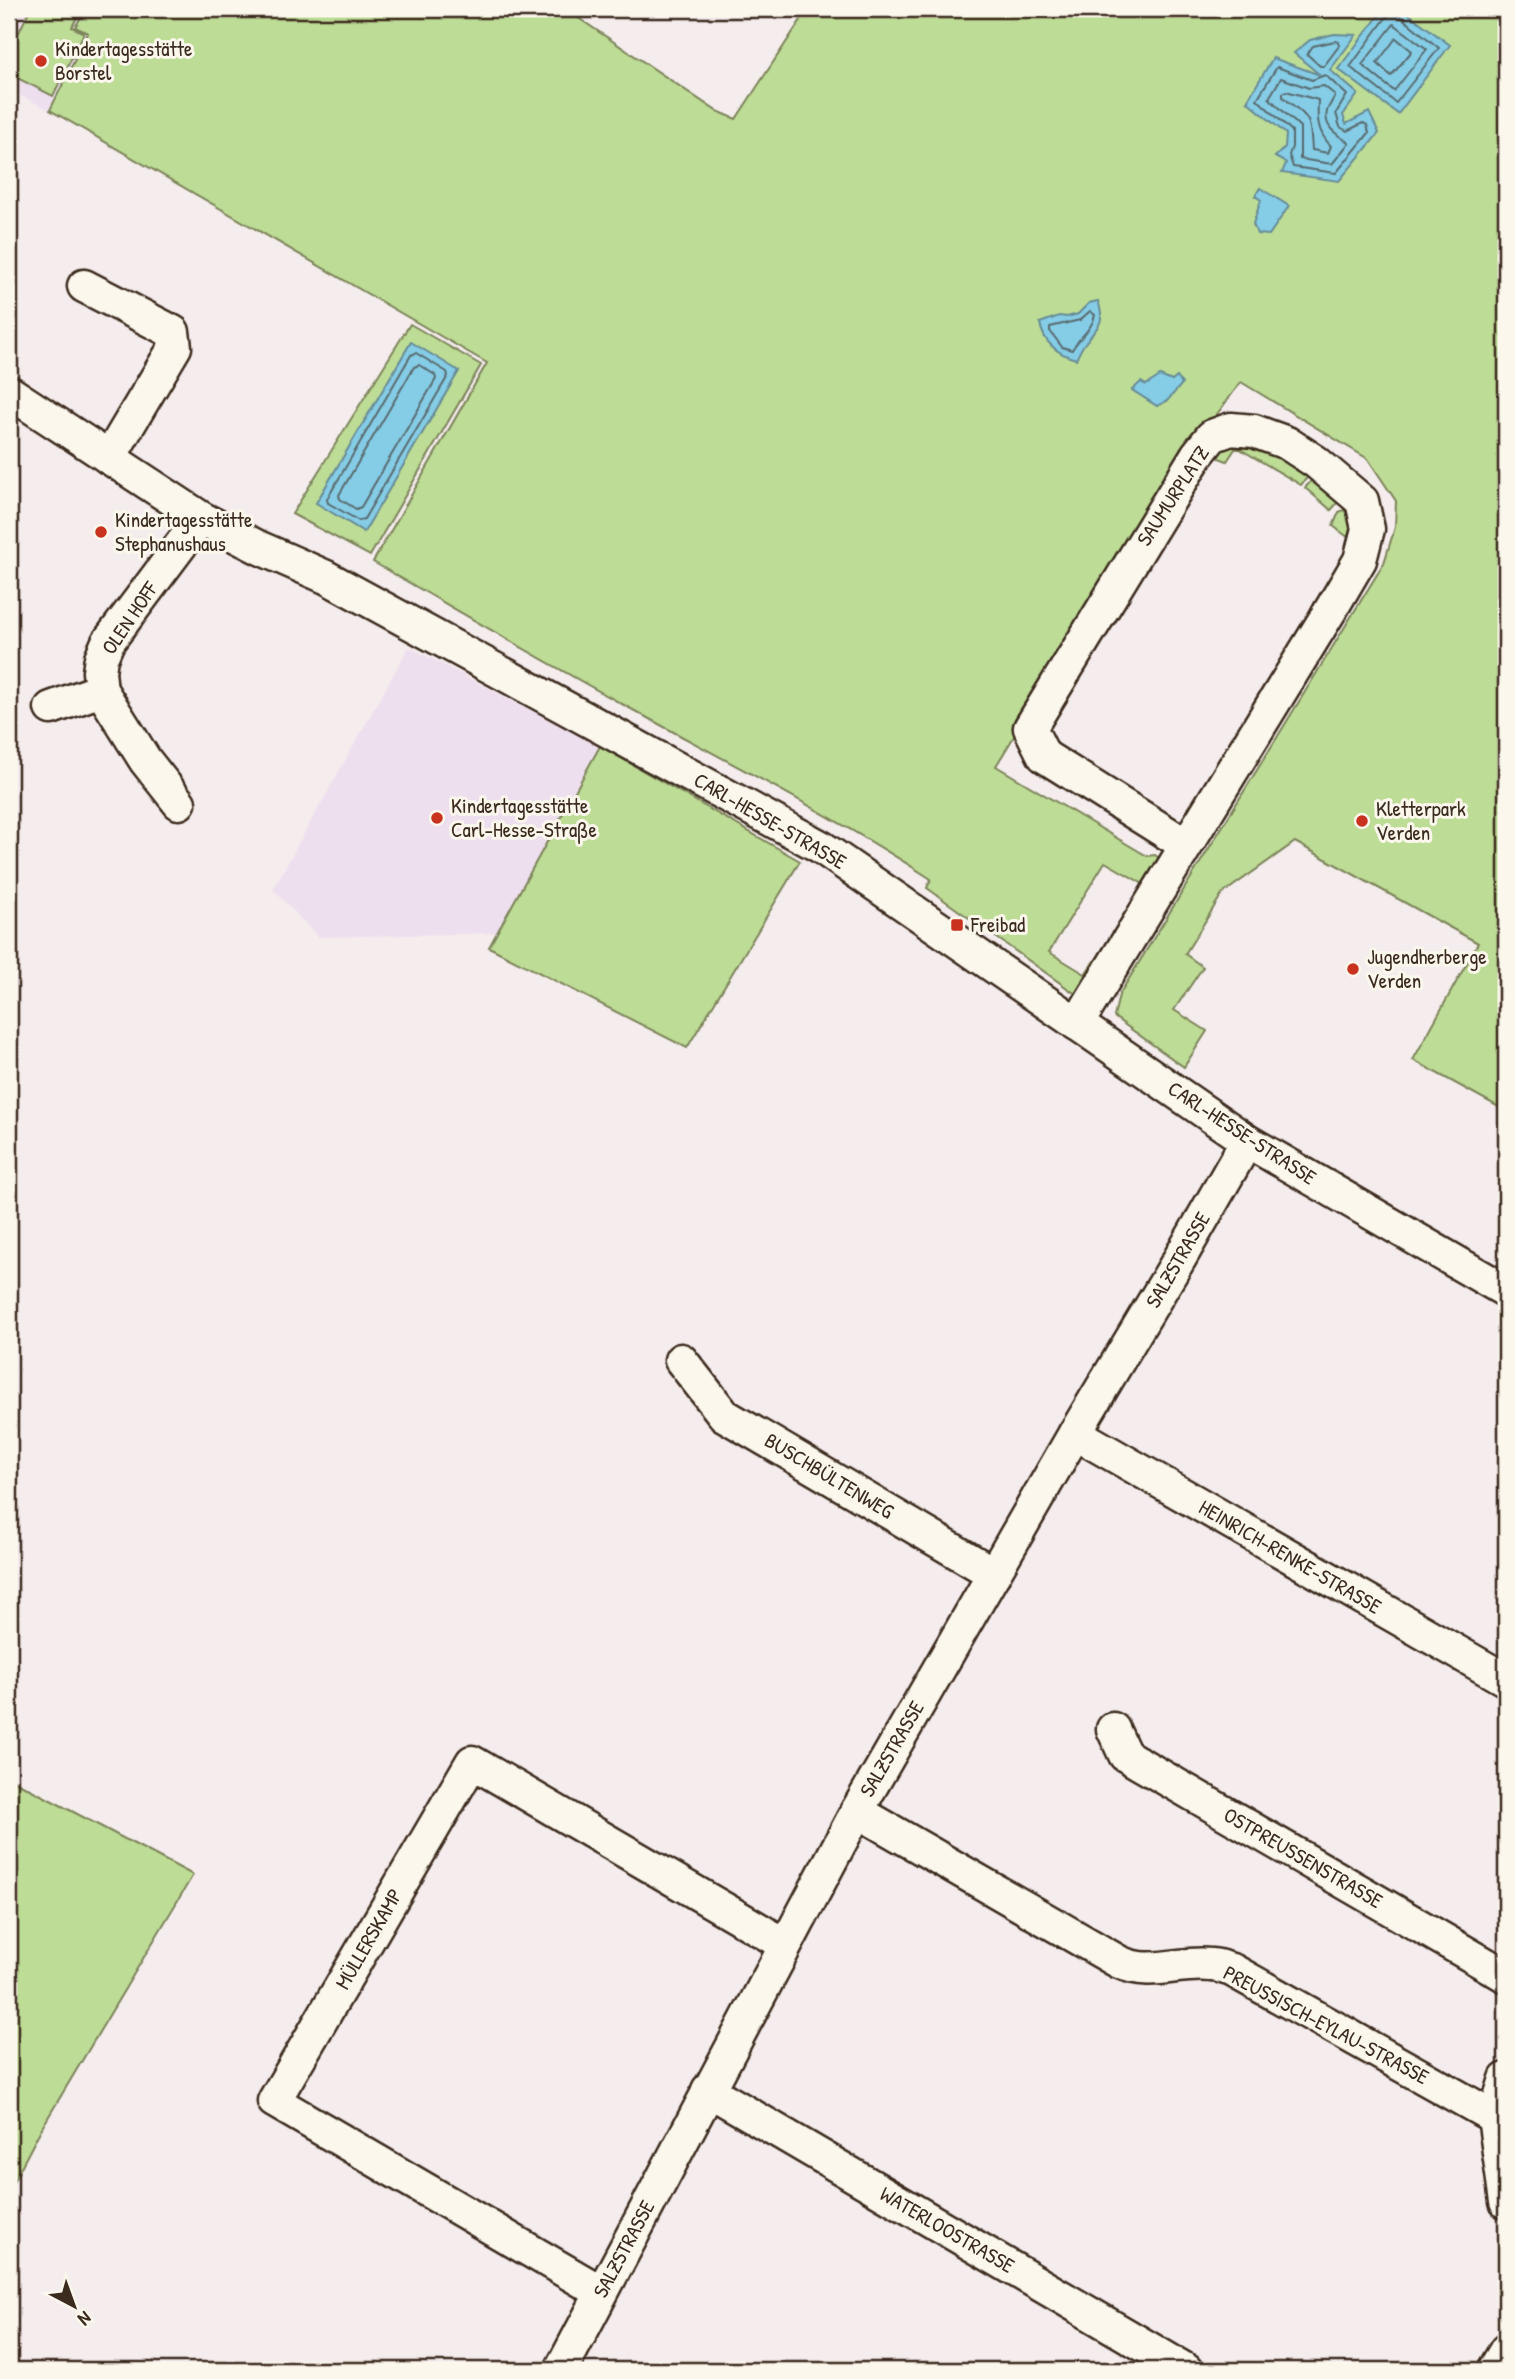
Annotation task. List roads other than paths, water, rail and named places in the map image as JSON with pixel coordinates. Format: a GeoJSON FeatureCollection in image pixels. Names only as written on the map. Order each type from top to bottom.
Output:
{"type":"FeatureCollection","features":[{"type":"Feature","properties":{"kind":"street"},"geometry":{"type":"LineString","coordinates":[[84,286],[173,332],[175,347],[109,458]]}},
{"type":"Feature","properties":{"kind":"street","name":"CARL-HESSE-STRASSE"},"geometry":{"type":"LineString","coordinates":[[9,392],[201,518],[326,577],[821,847],[1247,1141],[1506,1291]]}},
{"type":"Feature","properties":{"kind":"street","name":"SAUMURPLATZ"},"geometry":{"type":"LineString","coordinates":[[1077,1024],[1360,560],[1368,529],[1362,501],[1287,443],[1254,431],[1231,429],[1212,436],[1197,456],[1030,728],[1044,756],[1186,845]]}},
{"type":"Feature","properties":{"kind":"street","name":"OLEN HOFF"},"geometry":{"type":"LineString","coordinates":[[101,690],[100,665],[108,642],[201,518]]}},
{"type":"Feature","properties":{"kind":"street"},"geometry":{"type":"LineString","coordinates":[[51,708],[101,690],[145,760],[179,803]]}},
{"type":"Feature","properties":{"kind":"street","name":"SALZSTRASSE"},"geometry":{"type":"LineString","coordinates":[[561,2370],[784,1944],[857,1811],[1074,1433],[1247,1141]]}},
{"type":"Feature","properties":{"kind":"street","name":"BUSCHBÜLTENWEG"},"geometry":{"type":"LineString","coordinates":[[681,1360],[724,1415],[993,1574]]}},
{"type":"Feature","properties":{"kind":"street","name":"HEINRICH-RENKE-STRASSE"},"geometry":{"type":"LineString","coordinates":[[1074,1433],[1506,1680]]}},
{"type":"Feature","properties":{"kind":"street","name":"OSTPREUSSENSTRASSE"},"geometry":{"type":"LineString","coordinates":[[1113,1729],[1125,1755],[1506,1976]]}},
{"type":"Feature","properties":{"kind":"street","name":"MÜLLERSKAMP"},"geometry":{"type":"LineString","coordinates":[[601,2292],[274,2101],[472,1762],[784,1944]]}},
{"type":"Feature","properties":{"kind":"street","name":"PREUSSISCH-EYLAU-STRASSE"},"geometry":{"type":"LineString","coordinates":[[857,1811],[1119,1962],[1146,1970],[1210,1964],[1232,1970],[1494,2117]]}},
{"type":"Feature","properties":{"kind":"street"},"geometry":{"type":"LineString","coordinates":[[1506,2078],[1494,2117],[1506,2202]]}},
{"type":"Feature","properties":{"kind":"street","name":"WATERLOOSTRASSE"},"geometry":{"type":"LineString","coordinates":[[708,2090],[1186,2370]]}},
{"type":"Feature","properties":{"kind":"street"},"geometry":{"type":"LineString","coordinates":[[1494,2370],[1506,2350]]}},
{"type":"Feature","properties":{"kind":"water"},"geometry":{"type":"Polygon","coordinates":[[[1384,9],[1402,9],[1450,45],[1398,114],[1338,69],[1384,9]]]}},
{"type":"Feature","properties":{"kind":"water"},"geometry":{"type":"Polygon","coordinates":[[[1334,34],[1356,35],[1330,70],[1358,94],[1343,115],[1346,124],[1369,112],[1379,133],[1339,181],[1282,173],[1286,163],[1275,157],[1285,147],[1286,134],[1247,101],[1273,58],[1320,75],[1294,53],[1310,40],[1334,34]]]}},
{"type":"Feature","properties":{"kind":"water"},"geometry":{"type":"Polygon","coordinates":[[[1260,188],[1289,206],[1269,235],[1257,234],[1253,224],[1261,200],[1255,196],[1260,188]]]}},
{"type":"Feature","properties":{"kind":"water"},"geometry":{"type":"Polygon","coordinates":[[[1098,301],[1101,320],[1076,359],[1057,350],[1044,336],[1040,323],[1059,316],[1078,314],[1089,303],[1098,301]]]}},
{"type":"Feature","properties":{"kind":"water"},"geometry":{"type":"Polygon","coordinates":[[[411,342],[459,371],[364,532],[316,503],[411,342]]]}},
{"type":"Feature","properties":{"kind":"water"},"geometry":{"type":"Polygon","coordinates":[[[1160,376],[1172,381],[1177,377],[1182,384],[1167,401],[1157,406],[1132,390],[1141,382],[1146,385],[1160,376]]]}},
{"type":"Feature","properties":{"kind":"place","name":"Kindertagesstätte Borstel"},"geometry":{"type":"Point","coordinates":[41,61]}},
{"type":"Feature","properties":{"kind":"place","name":"Kindertagesstätte Stephanushaus"},"geometry":{"type":"Point","coordinates":[101,532]}},
{"type":"Feature","properties":{"kind":"place","name":"Kindertagesstätte Carl-Hesse-Straße"},"geometry":{"type":"Point","coordinates":[437,818]}},
{"type":"Feature","properties":{"kind":"place","name":"Kletterpark Verden"},"geometry":{"type":"Point","coordinates":[1362,821]}},
{"type":"Feature","properties":{"kind":"place","name":"Freibad"},"geometry":{"type":"Point","coordinates":[957,925]}},
{"type":"Feature","properties":{"kind":"place","name":"Jugendherberge Verden"},"geometry":{"type":"Point","coordinates":[1353,969]}}]}
